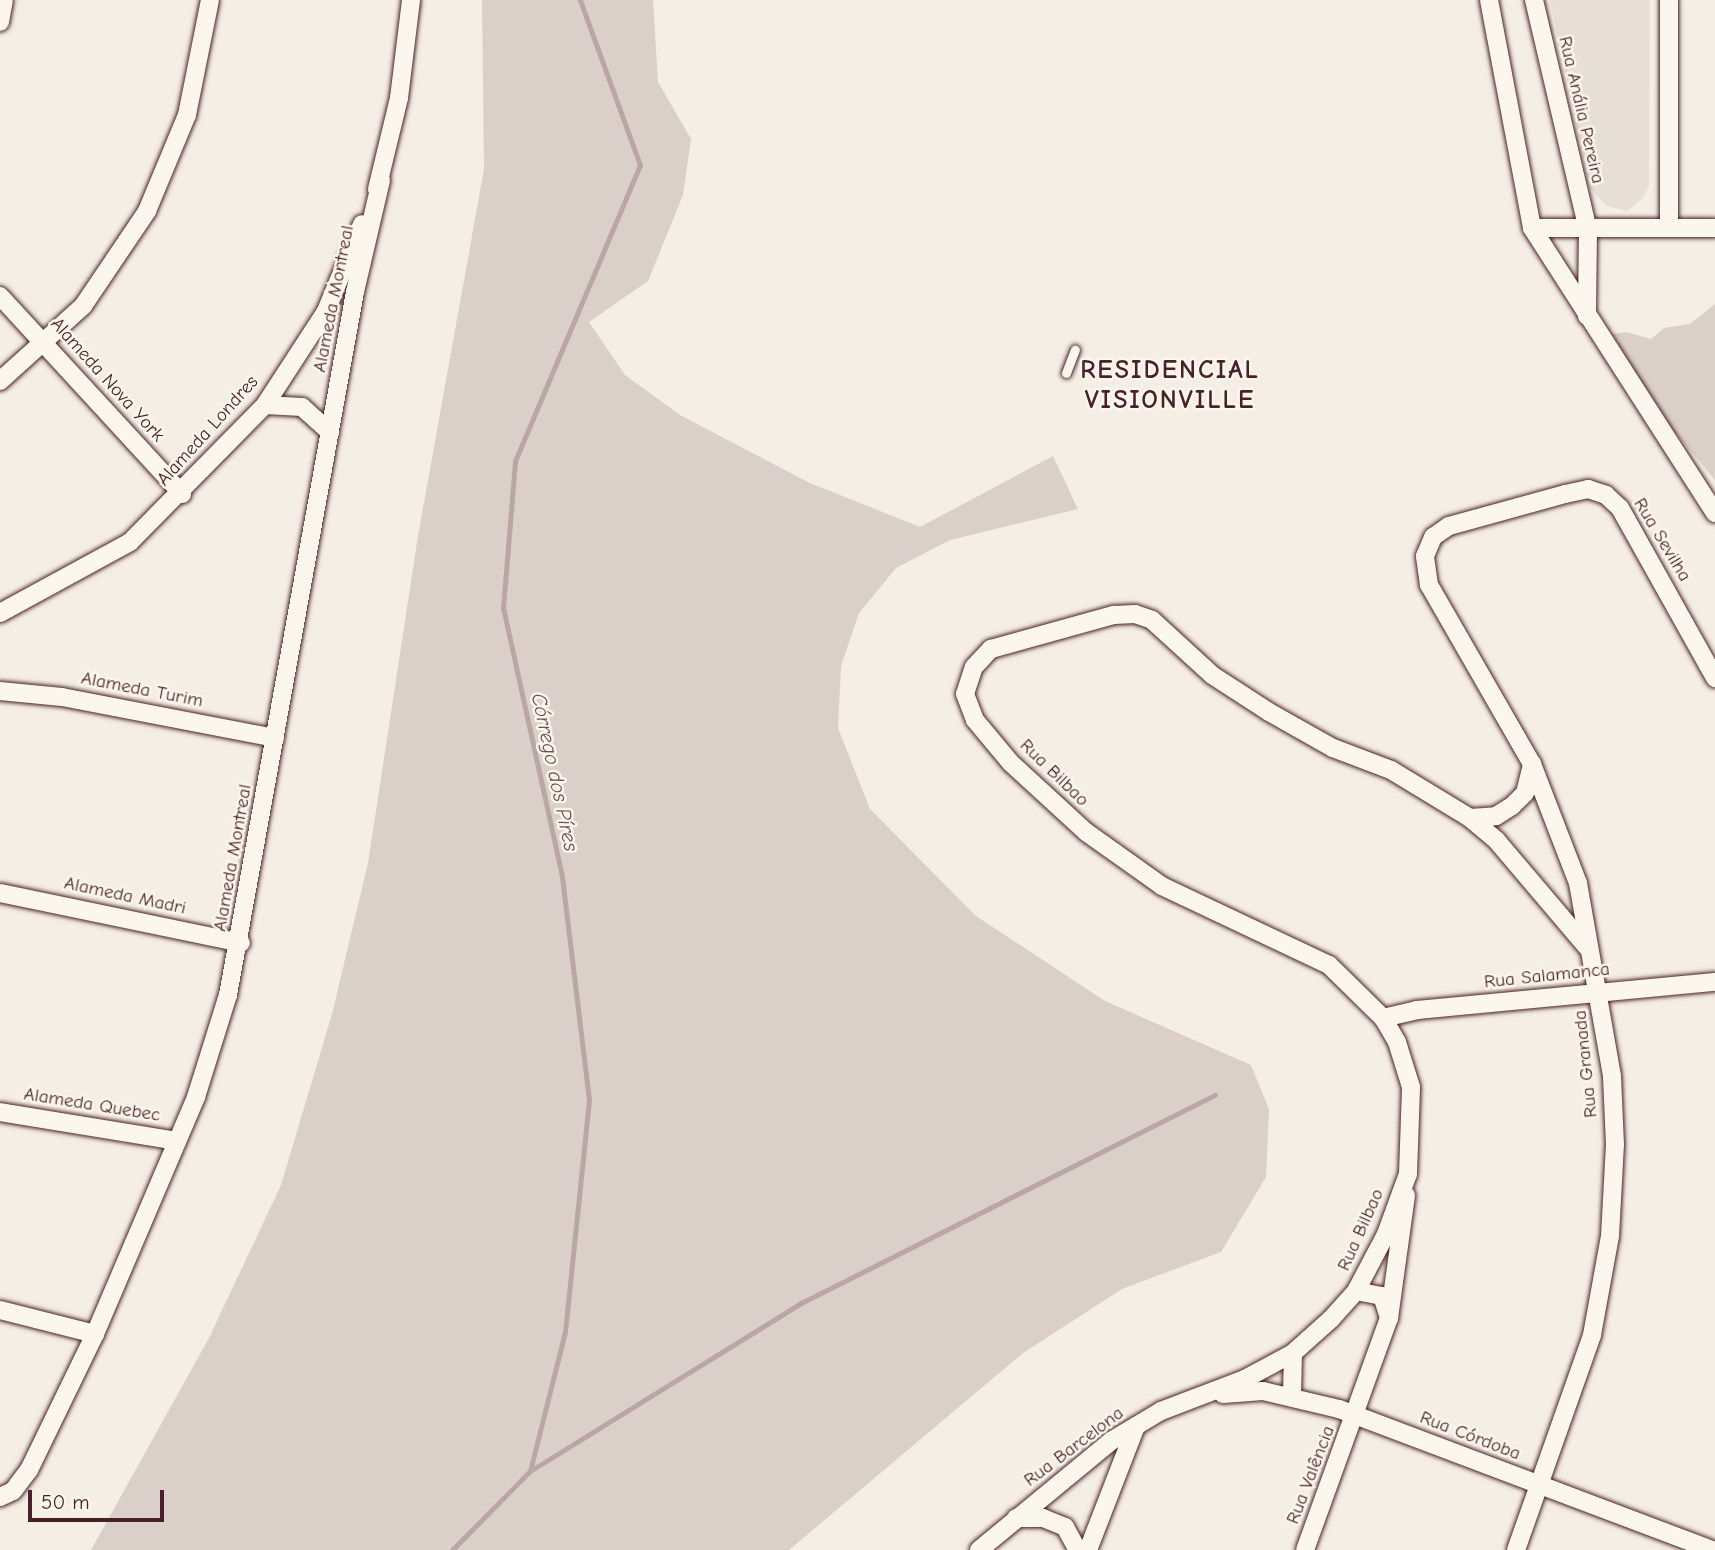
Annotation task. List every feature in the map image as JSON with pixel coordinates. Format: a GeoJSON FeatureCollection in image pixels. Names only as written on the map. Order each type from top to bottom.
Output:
{"type":"FeatureCollection","features":[{"type":"Feature","properties":{"kind":"street"},"geometry":{"type":"LineString","coordinates":[[0,22],[4,0]]}},
{"type":"Feature","properties":{"kind":"street"},"geometry":{"type":"LineString","coordinates":[[0,381],[83,306],[147,211],[187,115],[210,0]]}},
{"type":"Feature","properties":{"kind":"street","name":"Alameda Londres"},"geometry":{"type":"LineString","coordinates":[[0,613],[130,542],[181,494],[265,405],[326,311],[381,180],[399,98],[411,0]]}},
{"type":"Feature","properties":{"kind":"street"},"geometry":{"type":"LineString","coordinates":[[1489,0],[1532,228],[1587,318],[1715,513]]}},
{"type":"Feature","properties":{"kind":"street","name":"Rua Anália Pereira"},"geometry":{"type":"LineString","coordinates":[[1534,0],[1588,230],[1587,318]]}},
{"type":"Feature","properties":{"kind":"street"},"geometry":{"type":"LineString","coordinates":[[1669,0],[1669,227]]}},
{"type":"Feature","properties":{"kind":"street","name":"Alameda Montreal"},"geometry":{"type":"LineString","coordinates":[[0,1497],[13,1491],[29,1470],[95,1334],[196,1097],[241,943],[330,432],[381,180]]}},
{"type":"Feature","properties":{"kind":"street"},"geometry":{"type":"LineString","coordinates":[[1532,228],[1715,228]]}},
{"type":"Feature","properties":{"kind":"street","name":"Alameda Nova York"},"geometry":{"type":"LineString","coordinates":[[0,296],[181,494]]}},
{"type":"Feature","properties":{"kind":"street"},"geometry":{"type":"LineString","coordinates":[[265,405],[302,407],[330,432]]}},
{"type":"Feature","properties":{"kind":"street","name":"Rua Sevilha"},"geometry":{"type":"LineString","coordinates":[[1425,556],[1433,537],[1449,526],[1588,489],[1606,495],[1620,508],[1715,678]]}},
{"type":"Feature","properties":{"kind":"street","name":"Rua Granada"},"geometry":{"type":"LineString","coordinates":[[1425,556],[1429,585],[1532,764],[1578,883],[1587,947],[1612,1076],[1615,1144],[1610,1236],[1592,1335],[1516,1550]]}},
{"type":"Feature","properties":{"kind":"street","name":"Rua Bilbao"},"geometry":{"type":"LineString","coordinates":[[1205,1395],[1293,1353],[1356,1291],[1386,1234],[1408,1174],[1411,1087],[1397,1042],[1384,1018],[1358,988],[1329,965],[1162,886],[1086,832],[1010,762],[975,720],[965,694],[974,667],[990,649],[1009,640],[1135,614],[1152,620],[1212,675],[1269,712],[1333,748],[1391,770],[1470,818],[1505,850],[1587,947]]}},
{"type":"Feature","properties":{"kind":"street","name":"Alameda Turim"},"geometry":{"type":"LineString","coordinates":[[4,687],[275,738]]}},
{"type":"Feature","properties":{"kind":"street"},"geometry":{"type":"LineString","coordinates":[[1470,818],[1496,816],[1512,806],[1525,793],[1532,764]]}},
{"type":"Feature","properties":{"kind":"street","name":"Alameda Madri"},"geometry":{"type":"LineString","coordinates":[[0,893],[241,943]]}},
{"type":"Feature","properties":{"kind":"street","name":"Rua Salamanca"},"geometry":{"type":"LineString","coordinates":[[1384,1018],[1405,1011],[1715,982]]}},
{"type":"Feature","properties":{"kind":"street","name":"Alameda Quebec"},"geometry":{"type":"LineString","coordinates":[[0,1112],[177,1141]]}},
{"type":"Feature","properties":{"kind":"street","name":"Rua Valência"},"geometry":{"type":"LineString","coordinates":[[1305,1550],[1357,1416],[1389,1318],[1403,1242],[1408,1174]]}},
{"type":"Feature","properties":{"kind":"street"},"geometry":{"type":"LineString","coordinates":[[1356,1291],[1382,1296],[1389,1318]]}},
{"type":"Feature","properties":{"kind":"street"},"geometry":{"type":"LineString","coordinates":[[0,1310],[95,1334]]}},
{"type":"Feature","properties":{"kind":"street"},"geometry":{"type":"LineString","coordinates":[[1292,1394],[1293,1353]]}},
{"type":"Feature","properties":{"kind":"street","name":"Rua Córdoba"},"geometry":{"type":"LineString","coordinates":[[1205,1395],[1263,1391],[1292,1394],[1713,1550]]}},
{"type":"Feature","properties":{"kind":"street","name":"Rua Barcelona"},"geometry":{"type":"LineString","coordinates":[[979,1550],[1016,1518],[1136,1426],[1205,1395]]}},
{"type":"Feature","properties":{"kind":"street"},"geometry":{"type":"LineString","coordinates":[[1088,1550],[1136,1426]]}},
{"type":"Feature","properties":{"kind":"street"},"geometry":{"type":"LineString","coordinates":[[1016,1518],[1043,1518],[1065,1527],[1078,1550]]}},
{"type":"Feature","properties":{"kind":"lane"},"geometry":{"type":"LineString","coordinates":[[1066,373],[1074,350]]}},
{"type":"Feature","properties":{"kind":"shaded area"},"geometry":{"type":"Polygon","coordinates":[[[482,0],[653,0],[658,82],[691,139],[683,195],[648,281],[589,322],[625,375],[680,415],[810,483],[920,527],[1053,456],[1078,509],[950,540],[896,568],[859,613],[841,666],[838,728],[870,809],[976,916],[1105,1001],[1251,1065],[1269,1109],[1266,1177],[1221,1252],[1122,1289],[1023,1353],[789,1550],[91,1550],[209,1338],[281,1185],[332,1014],[368,863],[418,536],[484,169],[482,0]]]}},
{"type":"Feature","properties":{"kind":"shaded area"},"geometry":{"type":"Polygon","coordinates":[[[1550,0],[1650,0],[1649,186],[1642,199],[1627,211],[1607,206],[1590,189],[1550,0]]]}},
{"type":"Feature","properties":{"kind":"shaded area"},"geometry":{"type":"Polygon","coordinates":[[[1715,304],[1715,480],[1652,405],[1612,334],[1626,332],[1651,339],[1664,328],[1690,324],[1715,304]]]}},
{"type":"Feature","properties":{"kind":"waterway","name":"Córrego dos Píres"},"geometry":{"type":"LineString","coordinates":[[452,1550],[530,1471],[565,1332],[589,1100],[562,876],[503,608],[515,461],[640,165],[580,0]]}},
{"type":"Feature","properties":{"kind":"waterway"},"geometry":{"type":"LineString","coordinates":[[530,1471],[803,1302],[1215,1095]]}},
{"type":"Feature","properties":{"kind":"district","name":"RESIDENCIAL VISIONVILLE"},"geometry":{"type":"Point","coordinates":[1170,386]}}]}
